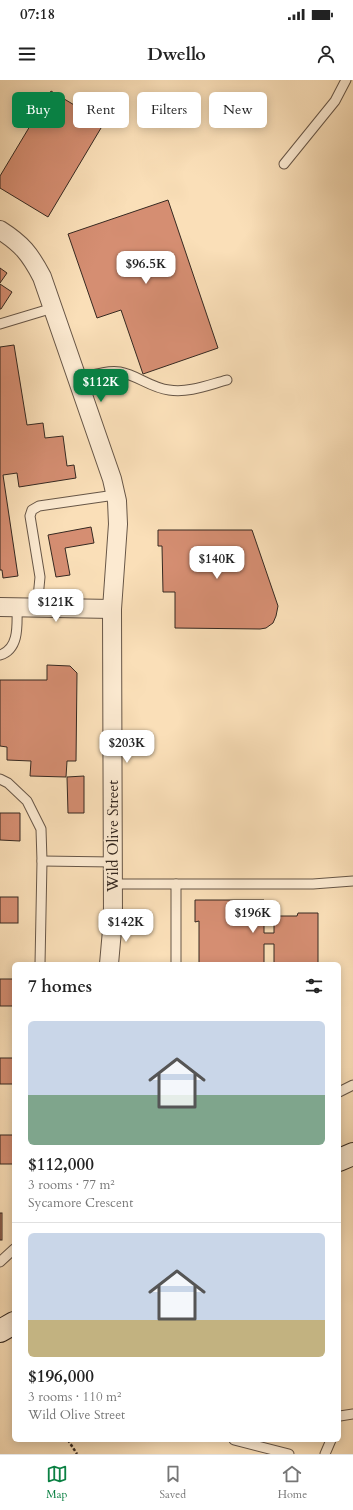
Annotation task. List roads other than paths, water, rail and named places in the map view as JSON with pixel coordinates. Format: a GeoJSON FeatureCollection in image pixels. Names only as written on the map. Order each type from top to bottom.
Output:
{"type":"FeatureCollection","features":[{"type":"Feature","properties":{"kind":"street","name":"Wild Olive Street"},"geometry":{"type":"LineString","coordinates":[[0,230],[21,245],[32,258],[42,277],[110,473],[117,502],[118,524],[112,609],[113,919],[109,962]]}},
{"type":"Feature","properties":{"kind":"street"},"geometry":{"type":"LineString","coordinates":[[9,607],[112,609]]}},
{"type":"Feature","properties":{"kind":"street","name":"Wild Olive Street"},"geometry":{"type":"LineString","coordinates":[[113,919],[119,962]]}},
{"type":"Feature","properties":{"kind":"street"},"geometry":{"type":"LineString","coordinates":[[341,1159],[353,1154]]}},
{"type":"Feature","properties":{"kind":"street"},"geometry":{"type":"LineString","coordinates":[[0,1331],[12,1325]]}},
{"type":"Feature","properties":{"kind":"lane"},"geometry":{"type":"LineString","coordinates":[[284,164],[335,101],[346,80]]}},
{"type":"Feature","properties":{"kind":"lane"},"geometry":{"type":"LineString","coordinates":[[0,324],[53,308]]}},
{"type":"Feature","properties":{"kind":"lane"},"geometry":{"type":"LineString","coordinates":[[77,379],[97,374],[120,372],[154,387],[185,391],[227,380]]}},
{"type":"Feature","properties":{"kind":"lane"},"geometry":{"type":"LineString","coordinates":[[37,608],[40,577],[30,516],[32,510],[39,506],[115,495]]}},
{"type":"Feature","properties":{"kind":"lane"},"geometry":{"type":"LineString","coordinates":[[0,655],[10,649],[16,640],[9,607]]}},
{"type":"Feature","properties":{"kind":"lane"},"geometry":{"type":"LineString","coordinates":[[0,779],[27,801],[41,829],[42,861],[40,962]]}},
{"type":"Feature","properties":{"kind":"lane"},"geometry":{"type":"LineString","coordinates":[[42,861],[113,862]]}},
{"type":"Feature","properties":{"kind":"lane"},"geometry":{"type":"LineString","coordinates":[[113,884],[313,884],[353,881]]}},
{"type":"Feature","properties":{"kind":"lane"},"geometry":{"type":"LineString","coordinates":[[176,884],[176,962]]}},
{"type":"Feature","properties":{"kind":"lane"},"geometry":{"type":"LineString","coordinates":[[341,1091],[353,1085]]}},
{"type":"Feature","properties":{"kind":"lane"},"geometry":{"type":"LineString","coordinates":[[0,1262],[12,1251]]}},
{"type":"Feature","properties":{"kind":"lane"},"geometry":{"type":"LineString","coordinates":[[341,1417],[353,1414]]}},
{"type":"Feature","properties":{"kind":"lane"},"geometry":{"type":"LineString","coordinates":[[242,1442],[289,1454]]}},
{"type":"Feature","properties":{"kind":"lane"},"geometry":{"type":"LineString","coordinates":[[325,1454],[330,1442]]}}]}
